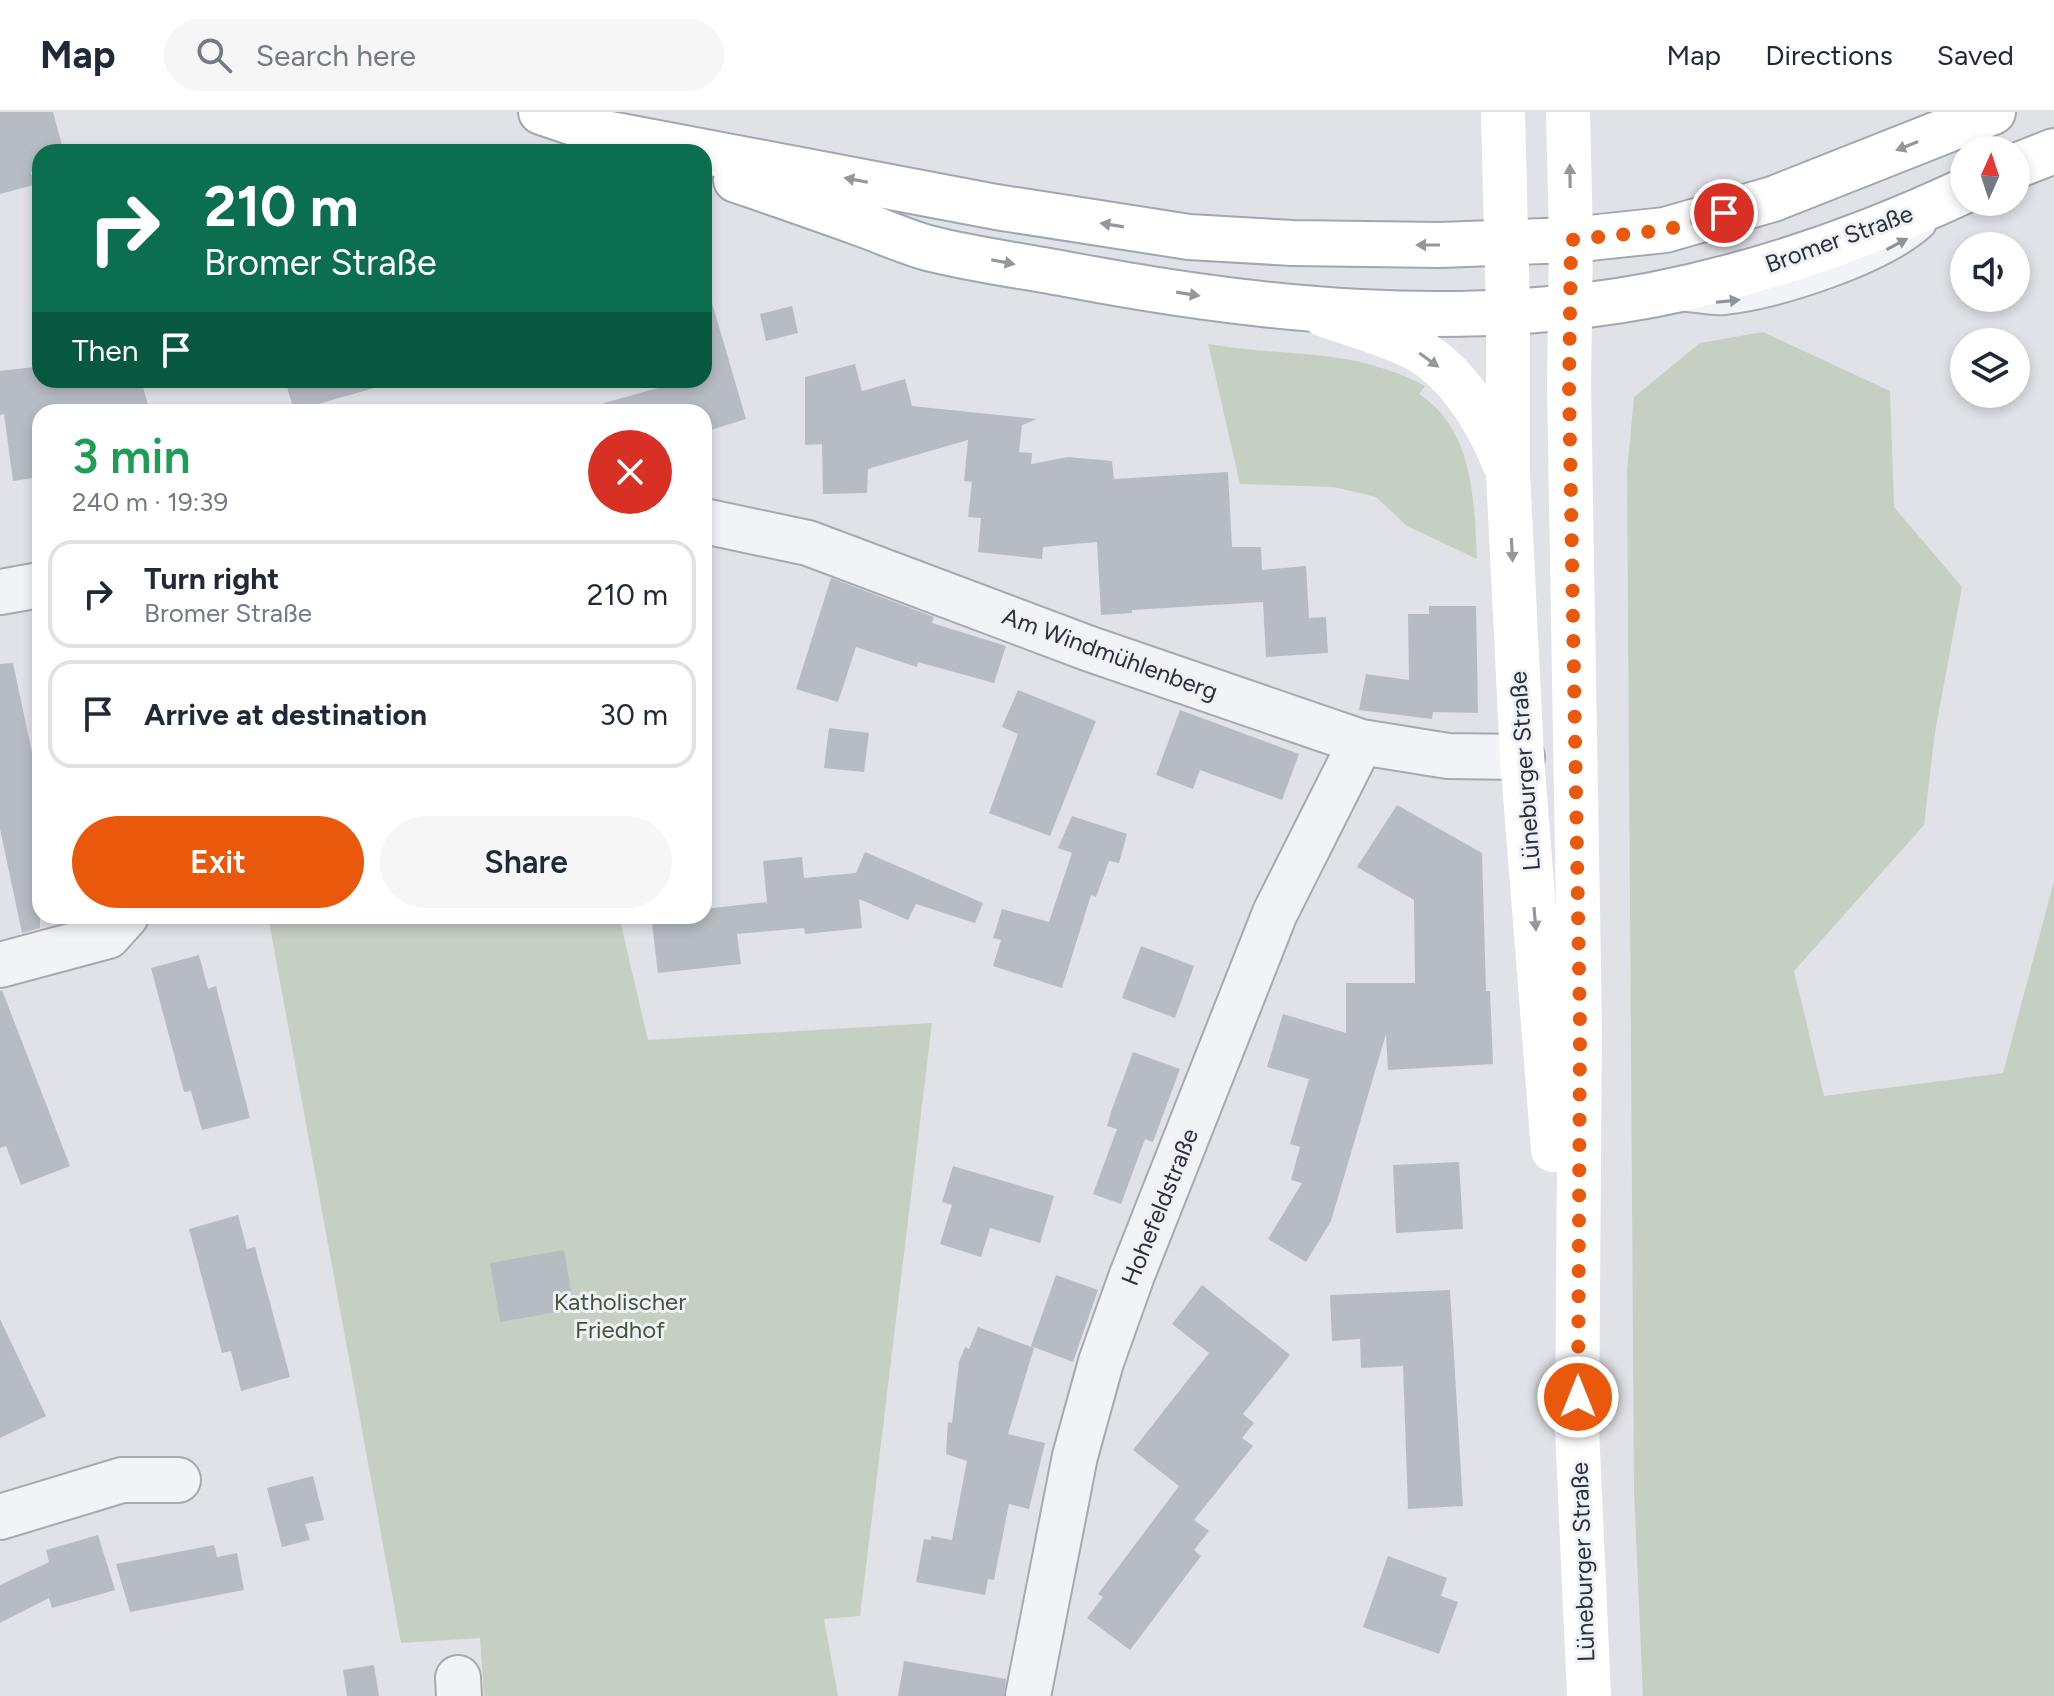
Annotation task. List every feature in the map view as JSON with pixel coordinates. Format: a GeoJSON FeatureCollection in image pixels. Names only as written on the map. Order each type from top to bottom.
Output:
{"type":"FeatureCollection","features":[{"type":"Feature","properties":{"kind":"street"},"geometry":{"type":"LineString","coordinates":[[541,112],[636,144]]}},
{"type":"Feature","properties":{"kind":"street","name":"Lüneburger Straße"},"geometry":{"type":"LineString","coordinates":[[1503,112],[1508,473],[1522,757],[1577,1428],[1589,1696]]}},
{"type":"Feature","properties":{"kind":"street","name":"Lüneburger Straße"},"geometry":{"type":"LineString","coordinates":[[1568,112],[1580,1027],[1577,1428]]}},
{"type":"Feature","properties":{"kind":"street"},"geometry":{"type":"LineString","coordinates":[[712,153],[996,207],[1189,237],[1292,243],[1506,243],[1665,230],[1773,199],[1985,114]]}},
{"type":"Feature","properties":{"kind":"street"},"geometry":{"type":"LineString","coordinates":[[605,133],[663,144]]}},
{"type":"Feature","properties":{"kind":"street"},"geometry":{"type":"LineString","coordinates":[[2030,160],[2054,151]]}},
{"type":"Feature","properties":{"kind":"street"},"geometry":{"type":"LineString","coordinates":[[712,171],[927,247],[1111,283],[1307,309],[1408,345],[1445,371],[1471,401],[1493,435],[1508,473]]}},
{"type":"Feature","properties":{"kind":"street","name":"Bromer Straße"},"geometry":{"type":"LineString","coordinates":[[1307,309],[1508,311],[1650,295],[1791,260],[1950,196]]}},
{"type":"Feature","properties":{"kind":"street","name":"Am Windmühlenberg"},"geometry":{"type":"LineString","coordinates":[[712,523],[808,543],[1090,649],[1361,742],[1448,756],[1522,757]]}},
{"type":"Feature","properties":{"kind":"street"},"geometry":{"type":"LineString","coordinates":[[0,592],[32,586]]}},
{"type":"Feature","properties":{"kind":"street","name":"Hohefeldstraße"},"geometry":{"type":"LineString","coordinates":[[1028,1696],[1075,1456],[1101,1362],[1132,1275],[1275,913],[1361,742]]}},
{"type":"Feature","properties":{"kind":"street"},"geometry":{"type":"LineString","coordinates":[[0,965],[108,936],[119,924]]}},
{"type":"Feature","properties":{"kind":"street"},"geometry":{"type":"LineString","coordinates":[[0,1517],[122,1480],[178,1480]]}},
{"type":"Feature","properties":{"kind":"green space"},"geometry":{"type":"Polygon","coordinates":[[[1763,332],[1890,391],[1894,507],[1962,587],[1935,732],[1924,825],[1794,971],[1824,1096],[2003,1073],[2054,881],[2054,1696],[1643,1696],[1634,1491],[1627,471],[1634,397],[1700,343],[1763,332]]]}},
{"type":"Feature","properties":{"kind":"green space"},"geometry":{"type":"Polygon","coordinates":[[[1208,344],[1344,359],[1397,373],[1425,386],[1419,394],[1437,409],[1451,427],[1468,468],[1477,559],[1407,526],[1376,497],[1334,487],[1240,484],[1208,344]]]}},
{"type":"Feature","properties":{"kind":"green space","name":"Katholischer Friedhof"},"geometry":{"type":"Polygon","coordinates":[[[269,924],[621,924],[648,1040],[932,1023],[860,1616],[824,1619],[838,1696],[484,1696],[480,1638],[401,1643],[269,924]]]}},
{"type":"Feature","properties":{"kind":"building"},"geometry":{"type":"Polygon","coordinates":[[[0,112],[53,112],[62,144],[32,144],[32,186],[0,194],[0,112]]]}},
{"type":"Feature","properties":{"kind":"building"},"geometry":{"type":"Polygon","coordinates":[[[712,303],[746,419],[712,430],[712,404],[604,403],[658,388],[712,388],[712,303]]]}},
{"type":"Feature","properties":{"kind":"building"},"geometry":{"type":"Polygon","coordinates":[[[792,306],[798,333],[766,341],[760,314],[792,306]]]}},
{"type":"Feature","properties":{"kind":"building"},"geometry":{"type":"Polygon","coordinates":[[[855,364],[862,391],[905,379],[912,406],[1037,419],[1022,425],[1019,452],[1032,453],[1031,464],[1068,457],[1112,461],[1114,479],[1228,472],[1232,547],[1261,547],[1262,570],[1306,566],[1309,618],[1326,617],[1328,653],[1266,657],[1263,602],[1132,610],[1132,613],[1101,615],[1097,542],[1043,547],[1042,559],[978,552],[981,518],[968,517],[972,482],[964,481],[968,440],[868,469],[867,493],[823,494],[822,444],[805,445],[805,377],[855,364]]]}},
{"type":"Feature","properties":{"kind":"building"},"geometry":{"type":"Polygon","coordinates":[[[32,367],[32,388],[143,388],[148,404],[32,404],[32,478],[13,481],[4,414],[0,415],[0,371],[32,367]]]}},
{"type":"Feature","properties":{"kind":"building"},"geometry":{"type":"Polygon","coordinates":[[[287,388],[374,388],[318,404],[292,404],[287,388]]]}},
{"type":"Feature","properties":{"kind":"building"},"geometry":{"type":"Polygon","coordinates":[[[831,578],[934,617],[932,623],[1006,646],[994,683],[918,662],[917,667],[856,647],[838,702],[796,689],[831,578]]]}},
{"type":"Feature","properties":{"kind":"building"},"geometry":{"type":"Polygon","coordinates":[[[1429,606],[1476,606],[1478,713],[1433,712],[1432,719],[1359,710],[1366,674],[1409,680],[1408,614],[1429,614],[1429,606]]]}},
{"type":"Feature","properties":{"kind":"building"},"geometry":{"type":"Polygon","coordinates":[[[13,663],[32,752],[32,924],[40,924],[40,928],[22,933],[0,829],[0,664],[13,663]]]}},
{"type":"Feature","properties":{"kind":"building"},"geometry":{"type":"Polygon","coordinates":[[[1018,690],[1096,721],[1050,836],[989,813],[1018,734],[1002,727],[1018,690]]]}},
{"type":"Feature","properties":{"kind":"building"},"geometry":{"type":"Polygon","coordinates":[[[1180,710],[1299,754],[1282,800],[1200,770],[1193,789],[1156,775],[1180,710]]]}},
{"type":"Feature","properties":{"kind":"building"},"geometry":{"type":"Polygon","coordinates":[[[829,728],[869,733],[864,772],[824,768],[829,728]]]}},
{"type":"Feature","properties":{"kind":"building"},"geometry":{"type":"Polygon","coordinates":[[[1397,805],[1482,853],[1486,991],[1490,991],[1493,1064],[1388,1070],[1386,1034],[1331,1221],[1306,1262],[1268,1239],[1302,1183],[1291,1180],[1300,1147],[1290,1144],[1309,1079],[1267,1067],[1283,1014],[1346,1033],[1346,983],[1415,983],[1414,900],[1357,867],[1397,805]]]}},
{"type":"Feature","properties":{"kind":"building"},"geometry":{"type":"Polygon","coordinates":[[[1072,816],[1127,834],[1119,863],[1109,861],[1096,897],[1091,895],[1062,988],[993,966],[1001,940],[993,938],[1002,909],[1049,922],[1072,853],[1058,848],[1072,816]]]}},
{"type":"Feature","properties":{"kind":"building"},"geometry":{"type":"Polygon","coordinates":[[[865,852],[983,903],[975,923],[916,904],[908,920],[859,899],[862,928],[805,934],[804,928],[737,934],[741,964],[658,973],[652,924],[712,924],[712,908],[767,902],[763,861],[802,857],[804,878],[856,873],[865,852]]]}},
{"type":"Feature","properties":{"kind":"building"},"geometry":{"type":"Polygon","coordinates":[[[1141,946],[1194,966],[1175,1018],[1122,998],[1141,946]]]}},
{"type":"Feature","properties":{"kind":"building"},"geometry":{"type":"Polygon","coordinates":[[[199,955],[208,989],[216,986],[250,1118],[202,1130],[191,1091],[184,1092],[151,968],[199,955]]]}},
{"type":"Feature","properties":{"kind":"building"},"geometry":{"type":"Polygon","coordinates":[[[2,990],[70,1166],[21,1185],[6,1146],[0,1148],[2,990]]]}},
{"type":"Feature","properties":{"kind":"building"},"geometry":{"type":"Polygon","coordinates":[[[1133,1052],[1180,1069],[1153,1142],[1145,1139],[1121,1204],[1093,1194],[1117,1129],[1107,1126],[1133,1052]]]}},
{"type":"Feature","properties":{"kind":"building"},"geometry":{"type":"Polygon","coordinates":[[[1459,1162],[1463,1229],[1396,1233],[1393,1165],[1459,1162]]]}},
{"type":"Feature","properties":{"kind":"building"},"geometry":{"type":"Polygon","coordinates":[[[953,1166],[1054,1196],[1040,1243],[990,1228],[981,1257],[940,1244],[952,1205],[942,1202],[953,1166]]]}},
{"type":"Feature","properties":{"kind":"building"},"geometry":{"type":"Polygon","coordinates":[[[238,1215],[247,1249],[255,1247],[290,1377],[241,1391],[231,1351],[222,1353],[189,1229],[238,1215]]]}},
{"type":"Feature","properties":{"kind":"building"},"geometry":{"type":"Polygon","coordinates":[[[564,1250],[574,1309],[500,1322],[490,1263],[564,1250]]]}},
{"type":"Feature","properties":{"kind":"building"},"geometry":{"type":"Polygon","coordinates":[[[1056,1275],[1098,1290],[1073,1362],[1031,1346],[1056,1275]]]}},
{"type":"Feature","properties":{"kind":"building"},"geometry":{"type":"Polygon","coordinates":[[[1202,1285],[1290,1355],[1243,1414],[1254,1423],[1242,1438],[1253,1446],[1194,1520],[1209,1531],[1194,1550],[1201,1556],[1130,1650],[1087,1618],[1103,1597],[1098,1594],[1179,1486],[1133,1450],[1209,1353],[1172,1324],[1202,1285]]]}},
{"type":"Feature","properties":{"kind":"building"},"geometry":{"type":"Polygon","coordinates":[[[1450,1290],[1463,1506],[1408,1509],[1403,1366],[1361,1368],[1360,1339],[1332,1341],[1330,1295],[1450,1290]]]}},
{"type":"Feature","properties":{"kind":"building"},"geometry":{"type":"Polygon","coordinates":[[[0,1319],[46,1416],[0,1438],[0,1319]]]}},
{"type":"Feature","properties":{"kind":"building"},"geometry":{"type":"Polygon","coordinates":[[[978,1327],[1034,1348],[1008,1434],[1045,1443],[1029,1509],[1009,1504],[994,1580],[988,1579],[985,1595],[916,1582],[924,1539],[931,1540],[931,1536],[952,1540],[967,1461],[946,1454],[948,1422],[952,1423],[959,1362],[965,1347],[969,1349],[978,1327]]]}},
{"type":"Feature","properties":{"kind":"building"},"geometry":{"type":"Polygon","coordinates":[[[313,1476],[324,1520],[305,1524],[310,1540],[282,1547],[267,1488],[313,1476]]]}},
{"type":"Feature","properties":{"kind":"building"},"geometry":{"type":"Polygon","coordinates":[[[98,1535],[115,1590],[52,1608],[49,1598],[0,1623],[0,1585],[49,1562],[46,1550],[98,1535]]]}},
{"type":"Feature","properties":{"kind":"building"},"geometry":{"type":"Polygon","coordinates":[[[214,1545],[217,1557],[237,1553],[244,1590],[130,1612],[116,1564],[214,1545]]]}},
{"type":"Feature","properties":{"kind":"building"},"geometry":{"type":"Polygon","coordinates":[[[1388,1556],[1447,1578],[1441,1596],[1458,1602],[1439,1654],[1363,1627],[1388,1556]]]}},
{"type":"Feature","properties":{"kind":"building"},"geometry":{"type":"Polygon","coordinates":[[[904,1661],[1006,1679],[1004,1696],[898,1696],[904,1661]]]}},
{"type":"Feature","properties":{"kind":"building"},"geometry":{"type":"Polygon","coordinates":[[[374,1665],[379,1696],[347,1696],[343,1670],[374,1665]]]}},
{"type":"Feature","properties":{"kind":"route"},"geometry":{"type":"LineString","coordinates":[[1578,1397],[1580,1027],[1569,385],[1571,240],[1665,230],[1724,213]]}}]}
